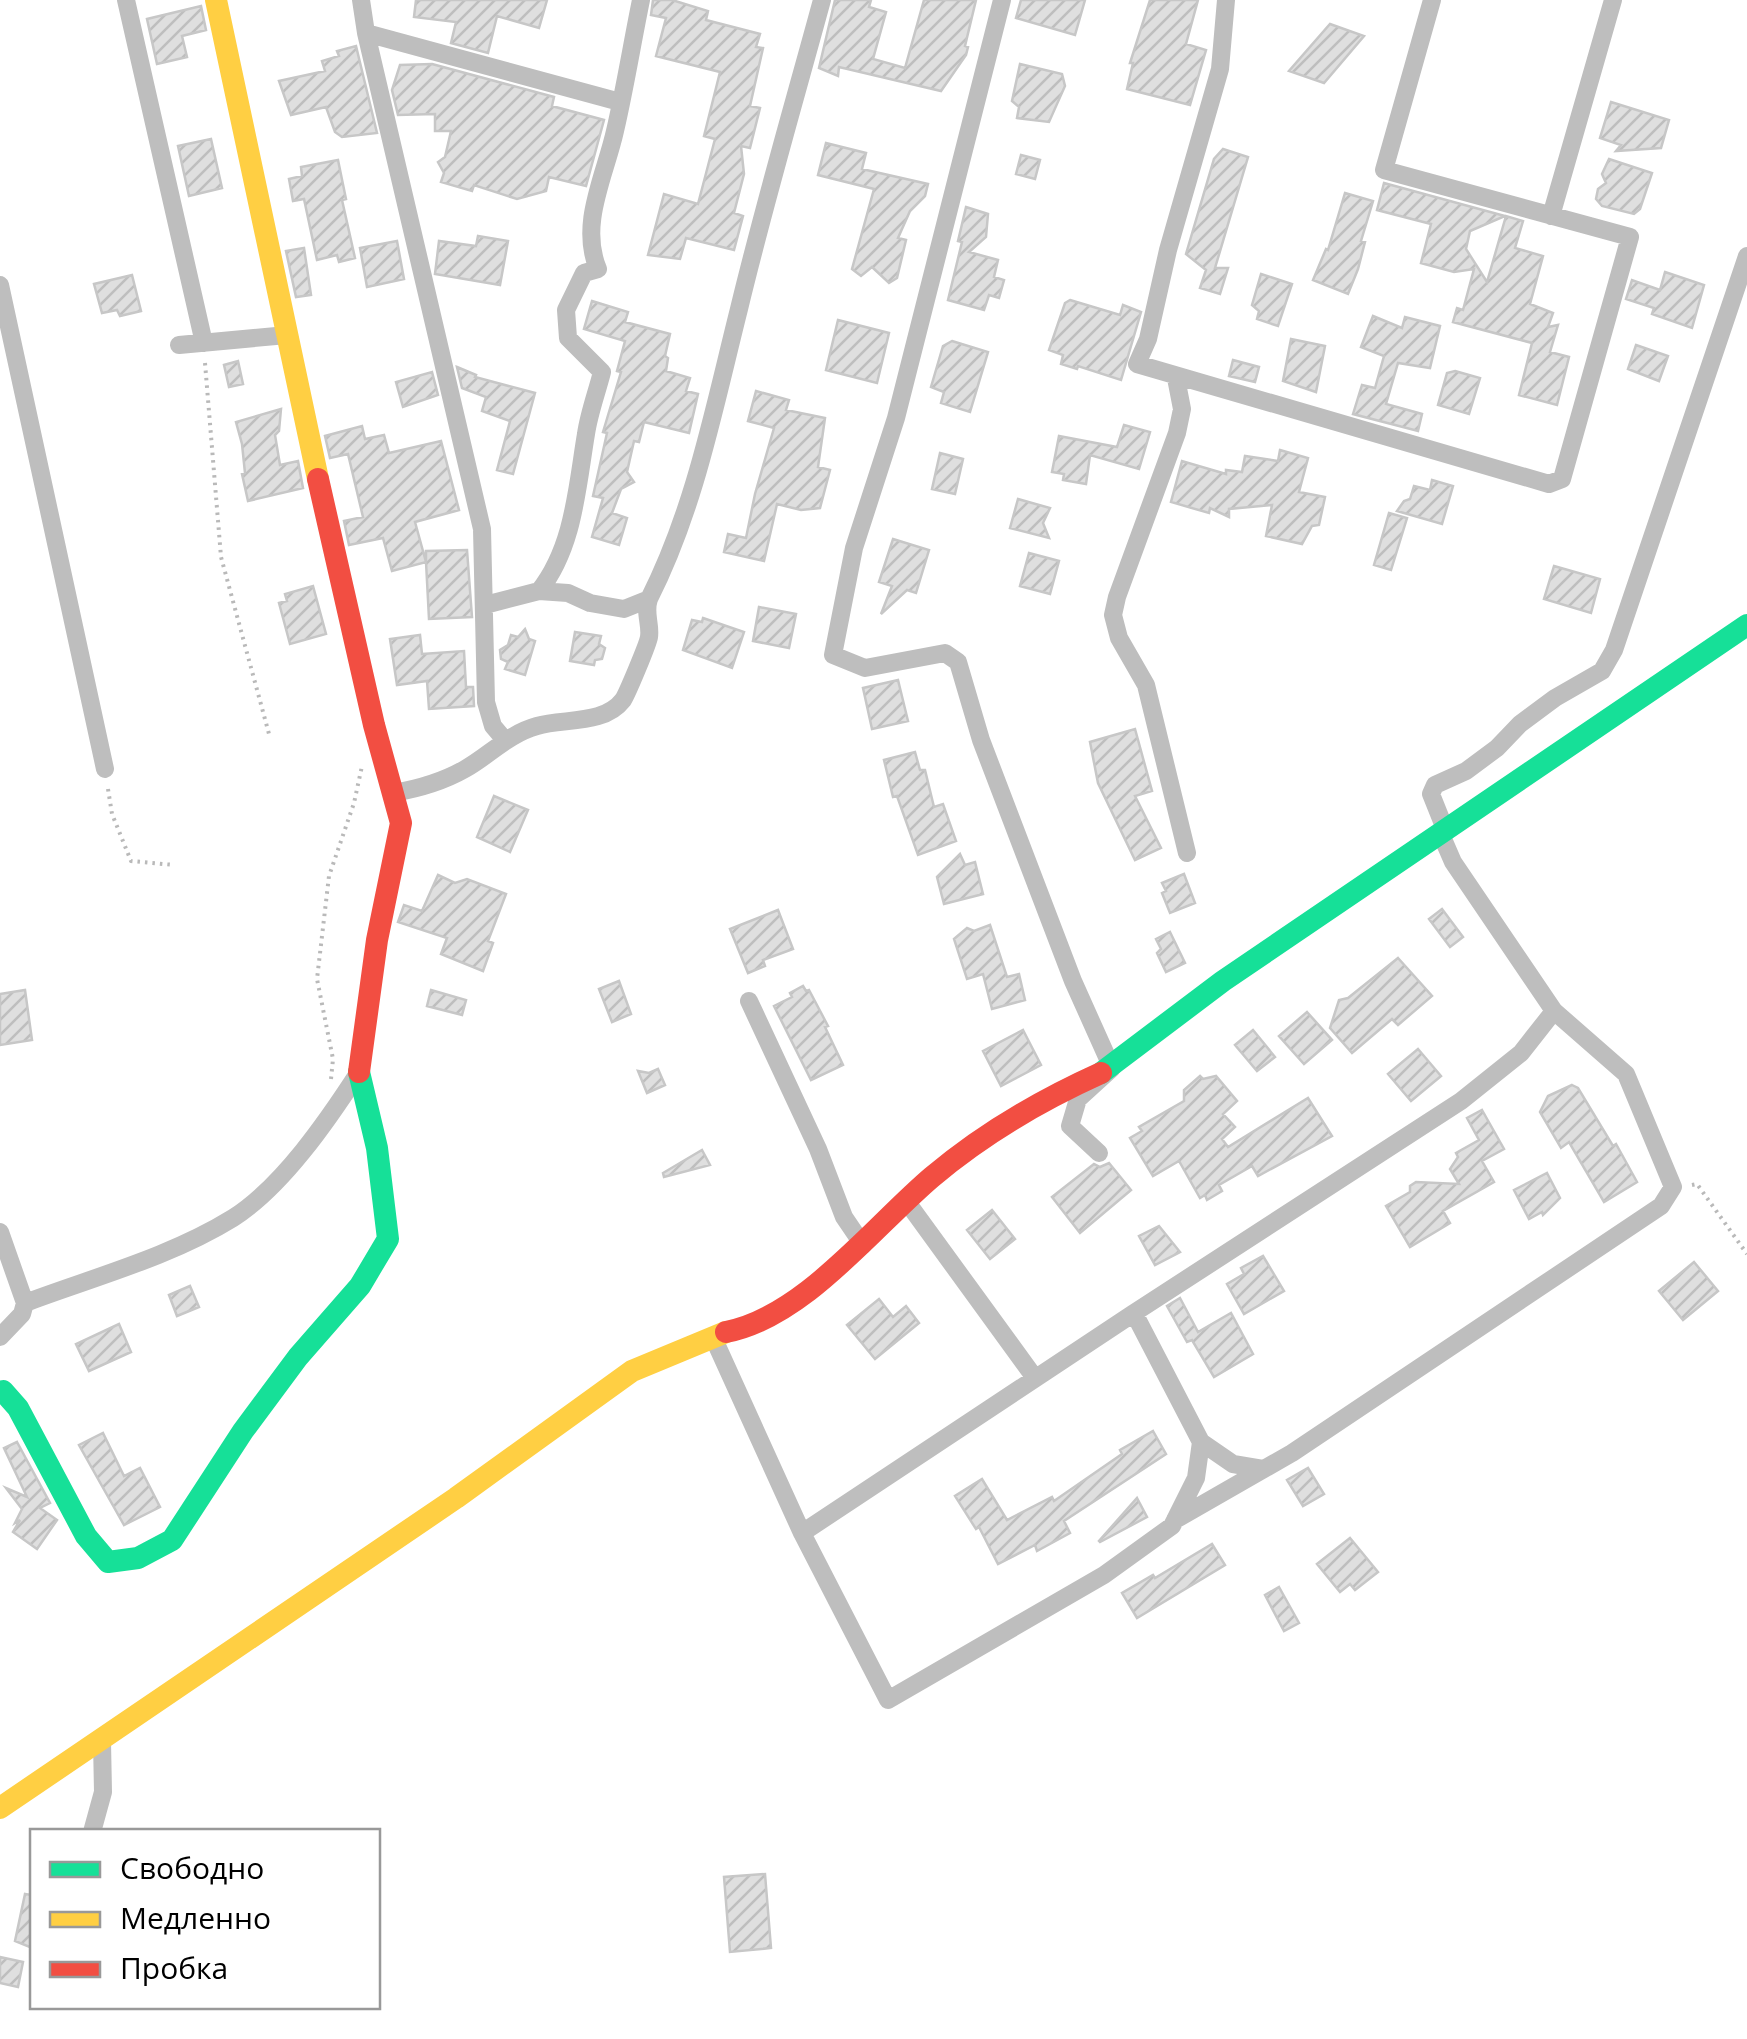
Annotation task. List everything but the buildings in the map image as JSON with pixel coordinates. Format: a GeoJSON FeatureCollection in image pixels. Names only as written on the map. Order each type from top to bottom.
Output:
{"type":"FeatureCollection","features":[{"type":"Feature","properties":{"kind":"main road"},"geometry":{"type":"LineString","coordinates":[[0,1392],[18,1408],[86,1536],[108,1562],[138,1558],[172,1540],[243,1430],[298,1357],[360,1286],[388,1238],[378,1148],[359,1072],[378,940],[401,823],[367,699],[216,0]]}},
{"type":"Feature","properties":{"kind":"main road"},"geometry":{"type":"LineString","coordinates":[[0,1808],[456,1498],[632,1371],[713,1337],[743,1329],[810,1291],[931,1178],[988,1134],[1044,1098],[1112,1068],[1223,981],[1745,630]]}},
{"type":"Feature","properties":{"kind":"street"},"geometry":{"type":"LineString","coordinates":[[126,0],[204,343]]}},
{"type":"Feature","properties":{"kind":"street"},"geometry":{"type":"LineString","coordinates":[[361,0],[482,529],[486,702],[493,726],[504,739]]}},
{"type":"Feature","properties":{"kind":"street"},"geometry":{"type":"LineString","coordinates":[[538,591],[555,570],[574,508],[586,431],[602,372],[568,338],[566,310],[584,274],[598,269],[592,254],[590,226],[641,0]]}},
{"type":"Feature","properties":{"kind":"street"},"geometry":{"type":"LineString","coordinates":[[393,792],[414,789],[465,769],[504,739],[538,725],[587,719],[617,707],[626,696],[650,636],[646,610],[649,600],[672,554],[694,488],[760,222],[822,0]]}},
{"type":"Feature","properties":{"kind":"street"},"geometry":{"type":"LineString","coordinates":[[1002,0],[896,418],[854,548],[834,655],[864,668],[945,654],[958,662],[988,758],[1072,982],[1112,1068],[1078,1099],[1070,1126],[1100,1153]]}},
{"type":"Feature","properties":{"kind":"street"},"geometry":{"type":"LineString","coordinates":[[1226,0],[1220,70],[1168,250],[1148,339],[1136,364],[1549,484],[1562,479],[1630,238],[1384,170],[1432,0]]}},
{"type":"Feature","properties":{"kind":"street"},"geometry":{"type":"LineString","coordinates":[[1551,216],[1612,0]]}},
{"type":"Feature","properties":{"kind":"street"},"geometry":{"type":"LineString","coordinates":[[366,33],[620,102]]}},
{"type":"Feature","properties":{"kind":"street"},"geometry":{"type":"LineString","coordinates":[[1175,1520],[1263,1469],[1633,1227],[1661,1206],[1673,1187],[1626,1074],[1554,1011],[1453,862],[1431,794],[1435,786],[1466,770],[1555,698],[1602,671],[1614,650],[1747,256]]}},
{"type":"Feature","properties":{"kind":"street"},"geometry":{"type":"LineString","coordinates":[[0,285],[105,769]]}},
{"type":"Feature","properties":{"kind":"street"},"geometry":{"type":"LineString","coordinates":[[179,345],[287,335]]}},
{"type":"Feature","properties":{"kind":"street"},"geometry":{"type":"LineString","coordinates":[[1176,378],[1182,409],[1177,434],[1113,615],[1119,638],[1146,685],[1187,853]]}},
{"type":"Feature","properties":{"kind":"street"},"geometry":{"type":"LineString","coordinates":[[485,604],[538,591],[624,608],[649,600]]}},
{"type":"Feature","properties":{"kind":"street"},"geometry":{"type":"LineString","coordinates":[[749,1001],[818,1149],[844,1217],[863,1245]]}},
{"type":"Feature","properties":{"kind":"street"},"geometry":{"type":"LineString","coordinates":[[802,1533],[1461,1101],[1520,1053],[1554,1011]]}},
{"type":"Feature","properties":{"kind":"street"},"geometry":{"type":"LineString","coordinates":[[25,1303],[134,1264],[235,1217],[305,1152],[359,1072]]}},
{"type":"Feature","properties":{"kind":"street"},"geometry":{"type":"LineString","coordinates":[[907,1202],[1035,1378]]}},
{"type":"Feature","properties":{"kind":"street"},"geometry":{"type":"LineString","coordinates":[[0,1232],[25,1303],[22,1314],[0,1337]]}},
{"type":"Feature","properties":{"kind":"street"},"geometry":{"type":"LineString","coordinates":[[1134,1313],[1202,1442],[1233,1464],[1263,1469]]}},
{"type":"Feature","properties":{"kind":"street"},"geometry":{"type":"LineString","coordinates":[[713,1337],[802,1533],[888,1700],[1104,1575],[1172,1526],[1196,1478],[1202,1442]]}},
{"type":"Feature","properties":{"kind":"street"},"geometry":{"type":"LineString","coordinates":[[93,1829],[103,1792],[102,1742]]}},
{"type":"Feature","properties":{"kind":"path"},"geometry":{"type":"LineString","coordinates":[[204,343],[221,557],[269,734]]}},
{"type":"Feature","properties":{"kind":"path"},"geometry":{"type":"LineString","coordinates":[[331,1079],[333,1059],[317,979],[329,876],[354,803],[364,752]]}},
{"type":"Feature","properties":{"kind":"path"},"geometry":{"type":"LineString","coordinates":[[105,769],[112,814],[130,861],[174,864]]}},
{"type":"Feature","properties":{"kind":"path"},"geometry":{"type":"LineString","coordinates":[[1673,1187],[1697,1184],[1747,1254]]}},
{"type":"Feature","properties":{"kind":"traffic: fast"},"geometry":{"type":"LineString","coordinates":[[1101,1073],[1223,981],[1747,625]]}},
{"type":"Feature","properties":{"kind":"traffic: fast"},"geometry":{"type":"LineString","coordinates":[[0,1392],[18,1408],[86,1536],[108,1562],[138,1558],[172,1540],[243,1431],[298,1357],[360,1286],[388,1239],[377,1148],[359,1072]]}},
{"type":"Feature","properties":{"kind":"traffic: slow"},"geometry":{"type":"LineString","coordinates":[[216,0],[318,479]]}},
{"type":"Feature","properties":{"kind":"traffic: slow"},"geometry":{"type":"LineString","coordinates":[[0,1808],[456,1498],[632,1371],[726,1332]]}},
{"type":"Feature","properties":{"kind":"traffic: jam"},"geometry":{"type":"LineString","coordinates":[[318,479],[374,725],[401,823],[377,940],[359,1072]]}},
{"type":"Feature","properties":{"kind":"traffic: jam"},"geometry":{"type":"LineString","coordinates":[[726,1332],[755,1323],[810,1290],[932,1177],[992,1132],[1101,1073]]}}]}
